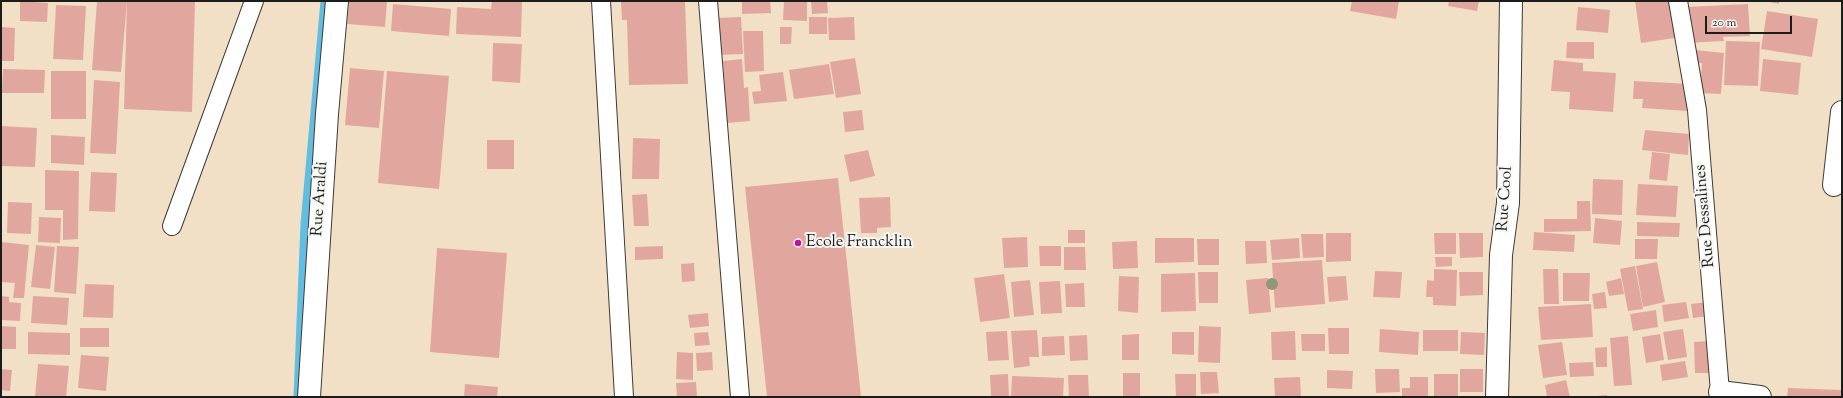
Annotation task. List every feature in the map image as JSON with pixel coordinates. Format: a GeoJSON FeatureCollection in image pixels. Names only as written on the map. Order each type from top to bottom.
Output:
{"type":"FeatureCollection","features":[{"type":"Feature","properties":{"kind":"street","name":"Rue Araldi"},"geometry":{"type":"LineString","coordinates":[[309,397],[327,114],[337,1]]}},
{"type":"Feature","properties":{"kind":"street","name":"Rue Cool"},"geometry":{"type":"LineString","coordinates":[[1497,397],[1500,255],[1508,203],[1511,1]]}},
{"type":"Feature","properties":{"kind":"street"},"geometry":{"type":"LineString","coordinates":[[1834,186],[1842,112]]}},
{"type":"Feature","properties":{"kind":"street","name":"Rue Dessalines"},"geometry":{"type":"LineString","coordinates":[[1720,392],[1760,397]]}},
{"type":"Feature","properties":{"kind":"lane"},"geometry":{"type":"LineString","coordinates":[[172,226],[254,1]]}},
{"type":"Feature","properties":{"kind":"lane"},"geometry":{"type":"LineString","coordinates":[[601,1],[624,397]]}},
{"type":"Feature","properties":{"kind":"lane"},"geometry":{"type":"LineString","coordinates":[[708,1],[740,397]]}},
{"type":"Feature","properties":{"kind":"lane","name":"Rue Dessalines"},"geometry":{"type":"LineString","coordinates":[[1678,1],[1697,110],[1720,392]]}},
{"type":"Feature","properties":{"kind":"building"},"geometry":{"type":"Polygon","coordinates":[[[20,1],[48,3],[47,22],[20,21],[20,1]]]}},
{"type":"Feature","properties":{"kind":"building"},"geometry":{"type":"Polygon","coordinates":[[[97,1],[127,1],[121,72],[92,70],[97,1]]]}},
{"type":"Feature","properties":{"kind":"building"},"geometry":{"type":"Polygon","coordinates":[[[127,1],[195,1],[192,112],[124,109],[127,1]]]}},
{"type":"Feature","properties":{"kind":"building"},"geometry":{"type":"Polygon","coordinates":[[[349,1],[387,1],[385,27],[347,24],[349,1]]]}},
{"type":"Feature","properties":{"kind":"building"},"geometry":{"type":"Polygon","coordinates":[[[492,1],[522,1],[521,37],[456,34],[457,7],[491,9],[492,1]]]}},
{"type":"Feature","properties":{"kind":"building"},"geometry":{"type":"Polygon","coordinates":[[[621,1],[685,1],[688,84],[629,85],[627,20],[622,20],[621,1]]]}},
{"type":"Feature","properties":{"kind":"building"},"geometry":{"type":"Polygon","coordinates":[[[742,1],[770,1],[771,13],[742,14],[742,1]]]}},
{"type":"Feature","properties":{"kind":"building"},"geometry":{"type":"Polygon","coordinates":[[[784,1],[807,1],[807,21],[783,20],[784,1]]]}},
{"type":"Feature","properties":{"kind":"building"},"geometry":{"type":"Polygon","coordinates":[[[811,1],[827,1],[828,13],[812,14],[811,1]]]}},
{"type":"Feature","properties":{"kind":"building"},"geometry":{"type":"Polygon","coordinates":[[[1352,1],[1399,1],[1396,19],[1350,11],[1352,1]]]}},
{"type":"Feature","properties":{"kind":"building"},"geometry":{"type":"Polygon","coordinates":[[[1449,1],[1479,1],[1477,11],[1448,6],[1449,1]]]}},
{"type":"Feature","properties":{"kind":"building"},"geometry":{"type":"Polygon","coordinates":[[[1635,1],[1676,1],[1681,37],[1641,43],[1635,1]]]}},
{"type":"Feature","properties":{"kind":"building"},"geometry":{"type":"Polygon","coordinates":[[[1764,1],[1779,1],[1779,4],[1764,1]]]}},
{"type":"Feature","properties":{"kind":"building"},"geometry":{"type":"Polygon","coordinates":[[[393,4],[451,9],[449,36],[391,31],[393,4]]]}},
{"type":"Feature","properties":{"kind":"building"},"geometry":{"type":"Polygon","coordinates":[[[1748,4],[1750,36],[1723,37],[1724,41],[1687,43],[1686,7],[1748,4]]]}},
{"type":"Feature","properties":{"kind":"building"},"geometry":{"type":"Polygon","coordinates":[[[56,5],[86,6],[83,60],[53,59],[56,5]]]}},
{"type":"Feature","properties":{"kind":"building"},"geometry":{"type":"Polygon","coordinates":[[[1578,7],[1610,10],[1608,33],[1576,30],[1578,7]]]}},
{"type":"Feature","properties":{"kind":"building"},"geometry":{"type":"Polygon","coordinates":[[[1767,11],[1818,19],[1812,57],[1761,49],[1767,11]]]}},
{"type":"Feature","properties":{"kind":"building"},"geometry":{"type":"Polygon","coordinates":[[[741,17],[743,54],[717,55],[715,18],[741,17]]]}},
{"type":"Feature","properties":{"kind":"building"},"geometry":{"type":"Polygon","coordinates":[[[809,17],[827,17],[827,34],[809,34],[809,17]]]}},
{"type":"Feature","properties":{"kind":"building"},"geometry":{"type":"Polygon","coordinates":[[[854,17],[855,40],[829,40],[828,18],[854,17]]]}},
{"type":"Feature","properties":{"kind":"building"},"geometry":{"type":"Polygon","coordinates":[[[1,27],[15,28],[14,61],[1,61],[1,27]]]}},
{"type":"Feature","properties":{"kind":"building"},"geometry":{"type":"Polygon","coordinates":[[[780,27],[792,27],[791,44],[780,44],[780,27]]]}},
{"type":"Feature","properties":{"kind":"building"},"geometry":{"type":"Polygon","coordinates":[[[743,31],[763,31],[764,71],[745,72],[743,31]]]}},
{"type":"Feature","properties":{"kind":"building"},"geometry":{"type":"Polygon","coordinates":[[[1726,41],[1760,42],[1758,86],[1724,85],[1726,41]]]}},
{"type":"Feature","properties":{"kind":"building"},"geometry":{"type":"Polygon","coordinates":[[[1567,42],[1594,42],[1594,59],[1566,58],[1567,42]]]}},
{"type":"Feature","properties":{"kind":"building"},"geometry":{"type":"Polygon","coordinates":[[[493,43],[522,44],[520,83],[492,81],[493,43]]]}},
{"type":"Feature","properties":{"kind":"building"},"geometry":{"type":"Polygon","coordinates":[[[1695,50],[1724,53],[1721,94],[1700,93],[1702,63],[1694,63],[1695,50]]]}},
{"type":"Feature","properties":{"kind":"building"},"geometry":{"type":"Polygon","coordinates":[[[855,58],[861,94],[836,98],[830,62],[855,58]]]}},
{"type":"Feature","properties":{"kind":"building"},"geometry":{"type":"Polygon","coordinates":[[[742,59],[744,88],[748,87],[750,121],[727,123],[723,61],[742,59]]]}},
{"type":"Feature","properties":{"kind":"building"},"geometry":{"type":"Polygon","coordinates":[[[1763,59],[1801,63],[1798,95],[1760,91],[1763,59]]]}},
{"type":"Feature","properties":{"kind":"building"},"geometry":{"type":"Polygon","coordinates":[[[1554,60],[1583,63],[1583,71],[1616,73],[1613,112],[1569,109],[1570,92],[1551,91],[1554,60]]]}},
{"type":"Feature","properties":{"kind":"building"},"geometry":{"type":"Polygon","coordinates":[[[829,64],[834,94],[794,99],[789,70],[829,64]]]}},
{"type":"Feature","properties":{"kind":"building"},"geometry":{"type":"Polygon","coordinates":[[[350,68],[384,71],[379,128],[345,125],[350,68]]]}},
{"type":"Feature","properties":{"kind":"building"},"geometry":{"type":"Polygon","coordinates":[[[3,69],[45,70],[44,93],[2,93],[3,69]]]}},
{"type":"Feature","properties":{"kind":"building"},"geometry":{"type":"Polygon","coordinates":[[[51,71],[86,71],[86,119],[51,119],[51,71]]]}},
{"type":"Feature","properties":{"kind":"building"},"geometry":{"type":"Polygon","coordinates":[[[387,71],[449,76],[439,189],[378,183],[387,71]]]}},
{"type":"Feature","properties":{"kind":"building"},"geometry":{"type":"Polygon","coordinates":[[[783,72],[787,101],[754,104],[752,92],[761,91],[759,75],[783,72]]]}},
{"type":"Feature","properties":{"kind":"building"},"geometry":{"type":"Polygon","coordinates":[[[94,80],[120,82],[116,154],[90,153],[94,80]]]}},
{"type":"Feature","properties":{"kind":"building"},"geometry":{"type":"Polygon","coordinates":[[[1634,81],[1690,84],[1688,111],[1642,108],[1643,99],[1633,99],[1634,81]]]}},
{"type":"Feature","properties":{"kind":"building"},"geometry":{"type":"Polygon","coordinates":[[[862,110],[864,130],[845,132],[843,112],[862,110]]]}},
{"type":"Feature","properties":{"kind":"building"},"geometry":{"type":"Polygon","coordinates":[[[1,126],[37,128],[35,167],[1,166],[1,126]]]}},
{"type":"Feature","properties":{"kind":"building"},"geometry":{"type":"Polygon","coordinates":[[[1645,130],[1689,134],[1688,155],[1642,150],[1645,130]]]}},
{"type":"Feature","properties":{"kind":"building"},"geometry":{"type":"Polygon","coordinates":[[[51,135],[85,137],[84,165],[51,163],[51,135]]]}},
{"type":"Feature","properties":{"kind":"building"},"geometry":{"type":"Polygon","coordinates":[[[633,138],[660,139],[659,179],[632,179],[633,138]]]}},
{"type":"Feature","properties":{"kind":"building"},"geometry":{"type":"Polygon","coordinates":[[[487,140],[514,140],[514,169],[487,169],[487,140]]]}},
{"type":"Feature","properties":{"kind":"building"},"geometry":{"type":"Polygon","coordinates":[[[868,150],[875,176],[850,182],[844,155],[868,150]]]}},
{"type":"Feature","properties":{"kind":"building"},"geometry":{"type":"Polygon","coordinates":[[[1652,152],[1670,154],[1667,181],[1649,179],[1652,152]]]}},
{"type":"Feature","properties":{"kind":"building"},"geometry":{"type":"Polygon","coordinates":[[[45,170],[79,171],[78,239],[63,240],[63,210],[45,210],[45,170]]]}},
{"type":"Feature","properties":{"kind":"building"},"geometry":{"type":"Polygon","coordinates":[[[91,172],[117,173],[115,212],[89,211],[91,172]]]}},
{"type":"Feature","properties":{"kind":"building","name":"Ecole Francklin"},"geometry":{"type":"Polygon","coordinates":[[[838,178],[861,397],[767,397],[745,187],[838,178]]]}},
{"type":"Feature","properties":{"kind":"building"},"geometry":{"type":"Polygon","coordinates":[[[1593,179],[1623,180],[1622,215],[1592,214],[1593,179]]]}},
{"type":"Feature","properties":{"kind":"building"},"geometry":{"type":"Polygon","coordinates":[[[1638,184],[1678,186],[1676,217],[1636,215],[1638,184]]]}},
{"type":"Feature","properties":{"kind":"building"},"geometry":{"type":"Polygon","coordinates":[[[647,194],[649,226],[634,226],[632,195],[647,194]]]}},
{"type":"Feature","properties":{"kind":"building"},"geometry":{"type":"Polygon","coordinates":[[[890,197],[891,227],[877,228],[877,233],[861,233],[859,198],[890,197]]]}},
{"type":"Feature","properties":{"kind":"building"},"geometry":{"type":"Polygon","coordinates":[[[1577,201],[1590,201],[1591,231],[1544,232],[1544,219],[1577,219],[1577,201]]]}},
{"type":"Feature","properties":{"kind":"building"},"geometry":{"type":"Polygon","coordinates":[[[8,202],[32,203],[31,234],[7,233],[8,202]]]}},
{"type":"Feature","properties":{"kind":"building"},"geometry":{"type":"Polygon","coordinates":[[[39,217],[61,218],[60,243],[38,242],[39,217]]]}},
{"type":"Feature","properties":{"kind":"building"},"geometry":{"type":"Polygon","coordinates":[[[1595,218],[1622,221],[1620,245],[1593,243],[1595,218]]]}},
{"type":"Feature","properties":{"kind":"building"},"geometry":{"type":"Polygon","coordinates":[[[1637,222],[1680,223],[1679,237],[1637,236],[1637,222]]]}},
{"type":"Feature","properties":{"kind":"building"},"geometry":{"type":"Polygon","coordinates":[[[1068,230],[1085,230],[1085,243],[1068,243],[1068,230]]]}},
{"type":"Feature","properties":{"kind":"building"},"geometry":{"type":"Polygon","coordinates":[[[1534,232],[1575,235],[1574,252],[1533,250],[1534,232]]]}},
{"type":"Feature","properties":{"kind":"building"},"geometry":{"type":"Polygon","coordinates":[[[1326,233],[1351,233],[1351,261],[1326,262],[1326,233]]]}},
{"type":"Feature","properties":{"kind":"building"},"geometry":{"type":"Polygon","coordinates":[[[1434,233],[1456,233],[1456,254],[1435,254],[1434,233]]]}},
{"type":"Feature","properties":{"kind":"building"},"geometry":{"type":"Polygon","coordinates":[[[1459,233],[1483,233],[1483,257],[1460,258],[1459,233]]]}},
{"type":"Feature","properties":{"kind":"building"},"geometry":{"type":"Polygon","coordinates":[[[1301,234],[1323,234],[1324,257],[1303,258],[1301,234]]]}},
{"type":"Feature","properties":{"kind":"building"},"geometry":{"type":"Polygon","coordinates":[[[1027,237],[1028,267],[1004,268],[1002,238],[1027,237]]]}},
{"type":"Feature","properties":{"kind":"building"},"geometry":{"type":"Polygon","coordinates":[[[1155,238],[1194,238],[1194,262],[1155,263],[1155,238]]]}},
{"type":"Feature","properties":{"kind":"building"},"geometry":{"type":"Polygon","coordinates":[[[1299,238],[1300,258],[1272,260],[1270,240],[1299,238]]]}},
{"type":"Feature","properties":{"kind":"building"},"geometry":{"type":"Polygon","coordinates":[[[1197,239],[1219,239],[1219,265],[1198,265],[1197,239]]]}},
{"type":"Feature","properties":{"kind":"building"},"geometry":{"type":"Polygon","coordinates":[[[1635,239],[1658,239],[1657,259],[1635,259],[1635,239]]]}},
{"type":"Feature","properties":{"kind":"building"},"geometry":{"type":"Polygon","coordinates":[[[1137,241],[1138,268],[1113,269],[1112,242],[1137,241]]]}},
{"type":"Feature","properties":{"kind":"building"},"geometry":{"type":"Polygon","coordinates":[[[1245,241],[1266,241],[1267,263],[1246,264],[1245,241]]]}},
{"type":"Feature","properties":{"kind":"building"},"geometry":{"type":"Polygon","coordinates":[[[1,242],[29,245],[24,298],[13,298],[15,283],[1,282],[1,242]]]}},
{"type":"Feature","properties":{"kind":"building"},"geometry":{"type":"Polygon","coordinates":[[[36,245],[55,247],[50,289],[31,287],[36,245]]]}},
{"type":"Feature","properties":{"kind":"building"},"geometry":{"type":"Polygon","coordinates":[[[57,246],[79,247],[76,294],[54,292],[57,246]]]}},
{"type":"Feature","properties":{"kind":"building"},"geometry":{"type":"Polygon","coordinates":[[[663,246],[663,259],[635,260],[635,247],[663,246]]]}},
{"type":"Feature","properties":{"kind":"building"},"geometry":{"type":"Polygon","coordinates":[[[1039,246],[1061,246],[1061,266],[1040,266],[1039,246]]]}},
{"type":"Feature","properties":{"kind":"building"},"geometry":{"type":"Polygon","coordinates":[[[1064,247],[1085,247],[1086,270],[1064,270],[1064,247]]]}},
{"type":"Feature","properties":{"kind":"building"},"geometry":{"type":"Polygon","coordinates":[[[437,248],[507,253],[499,358],[430,352],[437,248]]]}},
{"type":"Feature","properties":{"kind":"building"},"geometry":{"type":"Polygon","coordinates":[[[1435,257],[1452,257],[1452,266],[1436,267],[1435,257]]]}},
{"type":"Feature","properties":{"kind":"building"},"geometry":{"type":"Polygon","coordinates":[[[1322,260],[1325,304],[1275,308],[1272,263],[1322,260]]]}},
{"type":"Feature","properties":{"kind":"building"},"geometry":{"type":"Polygon","coordinates":[[[1657,262],[1665,302],[1643,307],[1636,266],[1657,262]]]}},
{"type":"Feature","properties":{"kind":"building"},"geometry":{"type":"Polygon","coordinates":[[[694,263],[695,281],[682,282],[681,264],[694,263]]]}},
{"type":"Feature","properties":{"kind":"building"},"geometry":{"type":"Polygon","coordinates":[[[1635,266],[1643,309],[1628,311],[1620,269],[1635,266]]]}},
{"type":"Feature","properties":{"kind":"building"},"geometry":{"type":"Polygon","coordinates":[[[1434,269],[1457,270],[1456,306],[1433,305],[1433,297],[1426,297],[1427,280],[1434,281],[1434,269]]]}},
{"type":"Feature","properties":{"kind":"building"},"geometry":{"type":"Polygon","coordinates":[[[1543,269],[1558,269],[1559,304],[1544,304],[1543,269]]]}},
{"type":"Feature","properties":{"kind":"building"},"geometry":{"type":"Polygon","coordinates":[[[1375,271],[1402,272],[1400,298],[1373,297],[1375,271]]]}},
{"type":"Feature","properties":{"kind":"building"},"geometry":{"type":"Polygon","coordinates":[[[1198,272],[1218,272],[1218,303],[1199,303],[1198,272]]]}},
{"type":"Feature","properties":{"kind":"building"},"geometry":{"type":"Polygon","coordinates":[[[1459,272],[1483,272],[1483,295],[1460,296],[1459,272]]]}},
{"type":"Feature","properties":{"kind":"building"},"geometry":{"type":"Polygon","coordinates":[[[1195,273],[1196,311],[1161,312],[1161,274],[1195,273]]]}},
{"type":"Feature","properties":{"kind":"building"},"geometry":{"type":"Polygon","coordinates":[[[1563,273],[1590,273],[1589,301],[1563,301],[1563,273]]]}},
{"type":"Feature","properties":{"kind":"building"},"geometry":{"type":"Polygon","coordinates":[[[1004,274],[1010,318],[980,322],[974,278],[1004,274]]]}},
{"type":"Feature","properties":{"kind":"building"},"geometry":{"type":"Polygon","coordinates":[[[1119,276],[1139,277],[1138,313],[1118,311],[1119,276]]]}},
{"type":"Feature","properties":{"kind":"building"},"geometry":{"type":"Polygon","coordinates":[[[1346,276],[1348,300],[1329,302],[1327,277],[1346,276]]]}},
{"type":"Feature","properties":{"kind":"building"},"geometry":{"type":"Polygon","coordinates":[[[1268,278],[1271,312],[1249,314],[1246,280],[1268,278]]]}},
{"type":"Feature","properties":{"kind":"building"},"geometry":{"type":"Polygon","coordinates":[[[1621,278],[1624,294],[1609,296],[1606,282],[1621,278]]]}},
{"type":"Feature","properties":{"kind":"building"},"geometry":{"type":"Polygon","coordinates":[[[1030,280],[1034,315],[1014,317],[1011,282],[1030,280]]]}},
{"type":"Feature","properties":{"kind":"building"},"geometry":{"type":"Polygon","coordinates":[[[1060,281],[1062,313],[1041,314],[1039,282],[1060,281]]]}},
{"type":"Feature","properties":{"kind":"building"},"geometry":{"type":"Polygon","coordinates":[[[1084,283],[1085,307],[1066,307],[1065,284],[1084,283]]]}},
{"type":"Feature","properties":{"kind":"building"},"geometry":{"type":"Polygon","coordinates":[[[85,284],[114,285],[113,318],[83,317],[85,284]]]}},
{"type":"Feature","properties":{"kind":"building"},"geometry":{"type":"Polygon","coordinates":[[[1605,292],[1607,308],[1594,309],[1592,294],[1605,292]]]}},
{"type":"Feature","properties":{"kind":"building"},"geometry":{"type":"Polygon","coordinates":[[[1,296],[9,297],[9,302],[21,303],[20,321],[1,320],[1,296]]]}},
{"type":"Feature","properties":{"kind":"building"},"geometry":{"type":"Polygon","coordinates":[[[33,296],[69,298],[67,325],[31,323],[33,296]]]}},
{"type":"Feature","properties":{"kind":"building"},"geometry":{"type":"Polygon","coordinates":[[[1686,302],[1689,318],[1664,322],[1662,305],[1686,302]]]}},
{"type":"Feature","properties":{"kind":"building"},"geometry":{"type":"Polygon","coordinates":[[[1707,302],[1708,316],[1693,318],[1691,304],[1707,302]]]}},
{"type":"Feature","properties":{"kind":"building"},"geometry":{"type":"Polygon","coordinates":[[[1591,304],[1593,337],[1541,340],[1538,307],[1591,304]]]}},
{"type":"Feature","properties":{"kind":"building"},"geometry":{"type":"Polygon","coordinates":[[[1656,310],[1658,327],[1633,331],[1630,314],[1656,310]]]}},
{"type":"Feature","properties":{"kind":"building"},"geometry":{"type":"Polygon","coordinates":[[[708,313],[709,326],[690,328],[688,315],[708,313]]]}},
{"type":"Feature","properties":{"kind":"building"},"geometry":{"type":"Polygon","coordinates":[[[1,326],[16,327],[16,349],[1,349],[1,326]]]}},
{"type":"Feature","properties":{"kind":"building"},"geometry":{"type":"Polygon","coordinates":[[[1199,326],[1221,327],[1220,363],[1198,362],[1199,326]]]}},
{"type":"Feature","properties":{"kind":"building"},"geometry":{"type":"Polygon","coordinates":[[[80,328],[109,328],[109,347],[80,347],[80,328]]]}},
{"type":"Feature","properties":{"kind":"building"},"geometry":{"type":"Polygon","coordinates":[[[1328,328],[1349,328],[1349,354],[1329,354],[1328,328]]]}},
{"type":"Feature","properties":{"kind":"building"},"geometry":{"type":"Polygon","coordinates":[[[1380,329],[1419,332],[1418,355],[1379,352],[1380,329]]]}},
{"type":"Feature","properties":{"kind":"building"},"geometry":{"type":"Polygon","coordinates":[[[1683,329],[1687,357],[1668,360],[1663,332],[1683,329]]]}},
{"type":"Feature","properties":{"kind":"building"},"geometry":{"type":"Polygon","coordinates":[[[1037,330],[1039,357],[1029,357],[1030,366],[1014,368],[1011,331],[1037,330]]]}},
{"type":"Feature","properties":{"kind":"building"},"geometry":{"type":"Polygon","coordinates":[[[1423,330],[1458,330],[1458,351],[1423,351],[1423,330]]]}},
{"type":"Feature","properties":{"kind":"building"},"geometry":{"type":"Polygon","coordinates":[[[1007,331],[1009,360],[988,361],[986,332],[1007,331]]]}},
{"type":"Feature","properties":{"kind":"building"},"geometry":{"type":"Polygon","coordinates":[[[1295,331],[1296,360],[1272,360],[1271,332],[1295,331]]]}},
{"type":"Feature","properties":{"kind":"building"},"geometry":{"type":"Polygon","coordinates":[[[28,332],[70,333],[70,355],[28,354],[28,332]]]}},
{"type":"Feature","properties":{"kind":"building"},"geometry":{"type":"Polygon","coordinates":[[[708,332],[710,345],[695,346],[694,333],[708,332]]]}},
{"type":"Feature","properties":{"kind":"building"},"geometry":{"type":"Polygon","coordinates":[[[1172,332],[1194,332],[1194,355],[1172,354],[1172,332]]]}},
{"type":"Feature","properties":{"kind":"building"},"geometry":{"type":"Polygon","coordinates":[[[1461,332],[1485,333],[1484,355],[1460,354],[1461,332]]]}},
{"type":"Feature","properties":{"kind":"building"},"geometry":{"type":"Polygon","coordinates":[[[1139,334],[1139,360],[1122,360],[1122,335],[1139,334]]]}},
{"type":"Feature","properties":{"kind":"building"},"geometry":{"type":"Polygon","coordinates":[[[1301,334],[1325,334],[1325,351],[1302,351],[1301,334]]]}},
{"type":"Feature","properties":{"kind":"building"},"geometry":{"type":"Polygon","coordinates":[[[1660,334],[1664,360],[1646,363],[1642,337],[1660,334]]]}},
{"type":"Feature","properties":{"kind":"building"},"geometry":{"type":"Polygon","coordinates":[[[1087,335],[1088,360],[1070,361],[1069,336],[1087,335]]]}},
{"type":"Feature","properties":{"kind":"building"},"geometry":{"type":"Polygon","coordinates":[[[1064,336],[1065,355],[1042,356],[1042,337],[1064,336]]]}},
{"type":"Feature","properties":{"kind":"building"},"geometry":{"type":"Polygon","coordinates":[[[1628,336],[1632,385],[1614,386],[1610,338],[1628,336]]]}},
{"type":"Feature","properties":{"kind":"building"},"geometry":{"type":"Polygon","coordinates":[[[1709,341],[1710,373],[1695,373],[1694,342],[1709,341]]]}},
{"type":"Feature","properties":{"kind":"building"},"geometry":{"type":"Polygon","coordinates":[[[1562,342],[1567,375],[1543,378],[1538,345],[1562,342]]]}},
{"type":"Feature","properties":{"kind":"building"},"geometry":{"type":"Polygon","coordinates":[[[1607,347],[1607,367],[1596,367],[1595,348],[1607,347]]]}},
{"type":"Feature","properties":{"kind":"building"},"geometry":{"type":"Polygon","coordinates":[[[677,352],[693,353],[693,380],[676,379],[677,352]]]}},
{"type":"Feature","properties":{"kind":"building"},"geometry":{"type":"Polygon","coordinates":[[[712,352],[713,370],[697,371],[696,353],[712,352]]]}},
{"type":"Feature","properties":{"kind":"building"},"geometry":{"type":"Polygon","coordinates":[[[81,355],[109,357],[106,391],[78,388],[81,355]]]}},
{"type":"Feature","properties":{"kind":"building"},"geometry":{"type":"Polygon","coordinates":[[[1685,361],[1688,377],[1662,381],[1660,365],[1685,361]]]}},
{"type":"Feature","properties":{"kind":"building"},"geometry":{"type":"Polygon","coordinates":[[[1593,362],[1594,376],[1570,377],[1569,363],[1593,362]]]}},
{"type":"Feature","properties":{"kind":"building"},"geometry":{"type":"Polygon","coordinates":[[[38,364],[69,366],[66,397],[35,397],[38,364]]]}},
{"type":"Feature","properties":{"kind":"building"},"geometry":{"type":"Polygon","coordinates":[[[1,369],[12,370],[10,391],[1,390],[1,369]]]}},
{"type":"Feature","properties":{"kind":"building"},"geometry":{"type":"Polygon","coordinates":[[[1375,369],[1399,369],[1400,392],[1376,393],[1375,369]]]}},
{"type":"Feature","properties":{"kind":"building"},"geometry":{"type":"Polygon","coordinates":[[[1460,369],[1483,369],[1483,392],[1460,392],[1460,369]]]}},
{"type":"Feature","properties":{"kind":"building"},"geometry":{"type":"Polygon","coordinates":[[[1327,370],[1353,371],[1352,389],[1327,388],[1327,370]]]}},
{"type":"Feature","properties":{"kind":"building"},"geometry":{"type":"Polygon","coordinates":[[[1200,372],[1217,372],[1219,393],[1201,394],[1200,372]]]}},
{"type":"Feature","properties":{"kind":"building"},"geometry":{"type":"Polygon","coordinates":[[[1123,373],[1140,373],[1140,397],[1123,397],[1123,373]]]}},
{"type":"Feature","properties":{"kind":"building"},"geometry":{"type":"Polygon","coordinates":[[[1008,374],[1009,397],[991,397],[990,375],[1008,374]]]}},
{"type":"Feature","properties":{"kind":"building"},"geometry":{"type":"Polygon","coordinates":[[[1175,374],[1196,374],[1196,397],[1176,397],[1175,374]]]}},
{"type":"Feature","properties":{"kind":"building"},"geometry":{"type":"Polygon","coordinates":[[[1434,374],[1458,374],[1458,397],[1434,397],[1434,374]]]}},
{"type":"Feature","properties":{"kind":"building"},"geometry":{"type":"Polygon","coordinates":[[[1068,375],[1088,375],[1089,397],[1069,397],[1068,375]]]}},
{"type":"Feature","properties":{"kind":"building"},"geometry":{"type":"Polygon","coordinates":[[[1012,376],[1064,378],[1063,397],[1011,397],[1012,376]]]}},
{"type":"Feature","properties":{"kind":"building"},"geometry":{"type":"Polygon","coordinates":[[[1300,377],[1301,397],[1275,397],[1274,378],[1300,377]]]}},
{"type":"Feature","properties":{"kind":"building"},"geometry":{"type":"Polygon","coordinates":[[[1410,377],[1428,377],[1428,397],[1402,397],[1402,388],[1410,388],[1410,377]]]}},
{"type":"Feature","properties":{"kind":"building"},"geometry":{"type":"Polygon","coordinates":[[[1566,380],[1570,397],[1547,397],[1545,385],[1566,380]]]}},
{"type":"Feature","properties":{"kind":"building"},"geometry":{"type":"Polygon","coordinates":[[[696,382],[697,396],[677,396],[676,383],[696,382]]]}},
{"type":"Feature","properties":{"kind":"building"},"geometry":{"type":"Polygon","coordinates":[[[465,384],[498,387],[497,397],[464,397],[465,384]]]}},
{"type":"Feature","properties":{"kind":"building"},"geometry":{"type":"Polygon","coordinates":[[[1788,388],[1842,390],[1842,397],[1787,397],[1788,388]]]}},
{"type":"Feature","properties":{"kind":"building"},"geometry":{"type":"Polygon","coordinates":[[[1607,395],[1608,397],[1596,397],[1596,396],[1607,395]]]}},
{"type":"Feature","properties":{"kind":"waterway"},"geometry":{"type":"LineString","coordinates":[[298,397],[305,224],[325,1]]}},
{"type":"Feature","properties":{"kind":"place","name":"Ecole Francklin"},"geometry":{"type":"Point","coordinates":[798,243]}}]}
